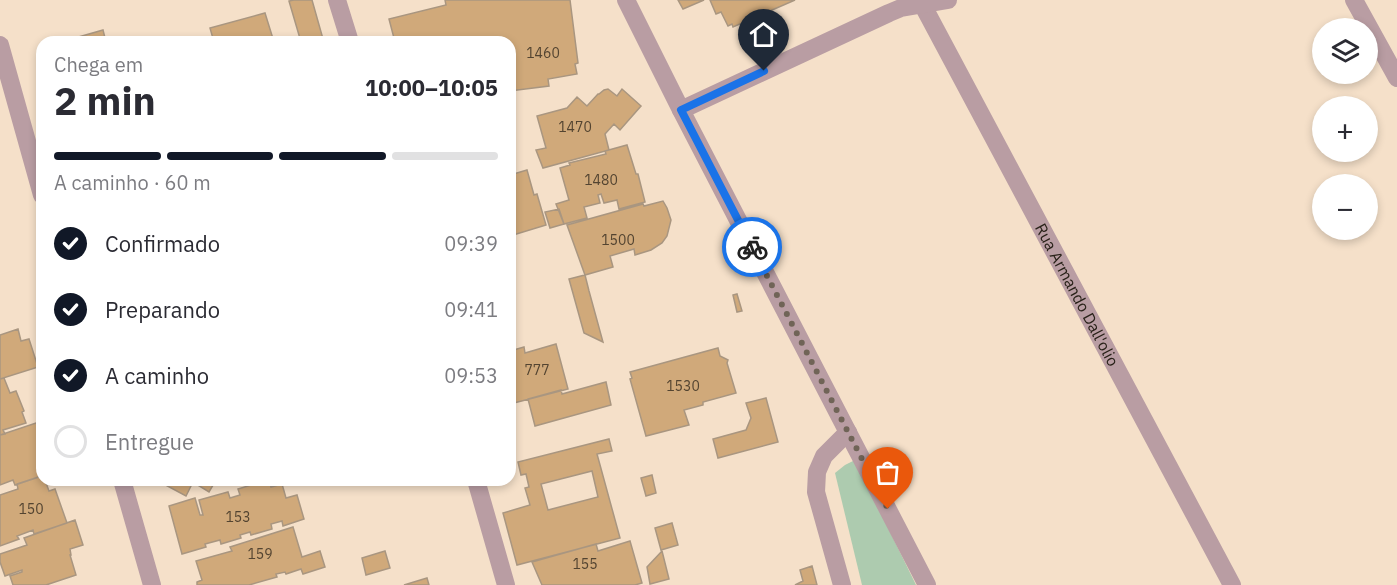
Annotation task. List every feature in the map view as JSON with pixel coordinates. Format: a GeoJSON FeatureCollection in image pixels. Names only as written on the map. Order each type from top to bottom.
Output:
{"type":"FeatureCollection","features":[{"type":"Feature","properties":{"kind":"street"},"geometry":{"type":"LineString","coordinates":[[338,0],[348,36]]}},
{"type":"Feature","properties":{"kind":"street"},"geometry":{"type":"LineString","coordinates":[[626,0],[927,585]]}},
{"type":"Feature","properties":{"kind":"street"},"geometry":{"type":"LineString","coordinates":[[681,110],[901,8],[921,2],[948,0]]}},
{"type":"Feature","properties":{"kind":"street"},"geometry":{"type":"LineString","coordinates":[[1354,0],[1397,78]]}},
{"type":"Feature","properties":{"kind":"street","name":"Rua Armando Dall'olio"},"geometry":{"type":"LineString","coordinates":[[921,2],[1232,585]]}},
{"type":"Feature","properties":{"kind":"street"},"geometry":{"type":"LineString","coordinates":[[0,45],[36,174]]}},
{"type":"Feature","properties":{"kind":"street"},"geometry":{"type":"LineString","coordinates":[[842,585],[816,492],[816,482],[817,472],[824,456],[848,432]]}},
{"type":"Feature","properties":{"kind":"street"},"geometry":{"type":"LineString","coordinates":[[124,486],[152,585]]}},
{"type":"Feature","properties":{"kind":"street"},"geometry":{"type":"LineString","coordinates":[[478,486],[506,585]]}},
{"type":"Feature","properties":{"kind":"green space"},"geometry":{"type":"Polygon","coordinates":[[[855,460],[916,585],[862,585],[835,473],[855,460]]]}},
{"type":"Feature","properties":{"kind":"building"},"geometry":{"type":"Polygon","coordinates":[[[312,0],[322,36],[299,36],[289,1],[312,0]]]}},
{"type":"Feature","properties":{"kind":"building"},"geometry":{"type":"Polygon","coordinates":[[[445,0],[570,0],[578,63],[575,64],[577,74],[548,79],[549,86],[516,90],[516,36],[393,36],[389,19],[446,5],[445,0]]]}},
{"type":"Feature","properties":{"kind":"building"},"geometry":{"type":"Polygon","coordinates":[[[678,0],[704,0],[683,9],[678,0]]]}},
{"type":"Feature","properties":{"kind":"building"},"geometry":{"type":"Polygon","coordinates":[[[710,0],[795,0],[733,27],[732,24],[728,26],[721,12],[716,14],[710,0]]]}},
{"type":"Feature","properties":{"kind":"building"},"geometry":{"type":"Polygon","coordinates":[[[265,13],[272,36],[212,36],[210,28],[265,13]]]}},
{"type":"Feature","properties":{"kind":"building"},"geometry":{"type":"Polygon","coordinates":[[[103,30],[104,36],[82,36],[103,30]]]}},
{"type":"Feature","properties":{"kind":"building"},"geometry":{"type":"Polygon","coordinates":[[[608,89],[617,96],[622,89],[641,106],[620,130],[614,124],[605,134],[609,150],[543,168],[536,150],[546,148],[537,116],[567,108],[577,97],[587,106],[598,94],[608,89]]]}},
{"type":"Feature","properties":{"kind":"building"},"geometry":{"type":"Polygon","coordinates":[[[627,145],[645,202],[619,209],[617,200],[604,203],[601,194],[598,195],[600,203],[584,207],[587,218],[564,224],[556,204],[569,200],[560,168],[570,165],[569,163],[606,154],[605,151],[627,145]]]}},
{"type":"Feature","properties":{"kind":"building"},"geometry":{"type":"Polygon","coordinates":[[[527,170],[546,225],[516,234],[516,173],[527,170]]]}},
{"type":"Feature","properties":{"kind":"building"},"geometry":{"type":"Polygon","coordinates":[[[663,201],[671,220],[667,236],[662,243],[651,250],[635,255],[634,249],[610,256],[613,267],[585,275],[567,225],[643,204],[644,206],[663,201]]]}},
{"type":"Feature","properties":{"kind":"building"},"geometry":{"type":"Polygon","coordinates":[[[559,209],[564,224],[550,228],[545,212],[559,209]]]}},
{"type":"Feature","properties":{"kind":"building"},"geometry":{"type":"Polygon","coordinates":[[[585,275],[603,342],[584,333],[569,279],[585,275]]]}},
{"type":"Feature","properties":{"kind":"building"},"geometry":{"type":"Polygon","coordinates":[[[737,294],[742,311],[737,312],[733,295],[737,294]]]}},
{"type":"Feature","properties":{"kind":"building"},"geometry":{"type":"Polygon","coordinates":[[[18,329],[21,341],[29,339],[36,368],[0,379],[0,335],[18,329]]]}},
{"type":"Feature","properties":{"kind":"building"},"geometry":{"type":"Polygon","coordinates":[[[556,344],[568,389],[516,402],[516,349],[524,347],[525,353],[556,344]]]}},
{"type":"Feature","properties":{"kind":"building"},"geometry":{"type":"Polygon","coordinates":[[[718,348],[720,356],[728,360],[736,393],[684,410],[689,425],[646,436],[630,372],[718,348]]]}},
{"type":"Feature","properties":{"kind":"building"},"geometry":{"type":"Polygon","coordinates":[[[4,378],[10,393],[16,391],[26,423],[3,430],[5,434],[0,435],[0,379],[4,378]]]}},
{"type":"Feature","properties":{"kind":"building"},"geometry":{"type":"Polygon","coordinates":[[[606,382],[611,405],[535,426],[528,399],[561,390],[562,394],[606,382]]]}},
{"type":"Feature","properties":{"kind":"building"},"geometry":{"type":"Polygon","coordinates":[[[766,398],[778,442],[718,458],[713,439],[746,430],[751,418],[746,403],[766,398]]]}},
{"type":"Feature","properties":{"kind":"building"},"geometry":{"type":"Polygon","coordinates":[[[36,423],[36,478],[15,485],[13,480],[0,485],[0,435],[36,423]]]}},
{"type":"Feature","properties":{"kind":"building"},"geometry":{"type":"Polygon","coordinates":[[[609,439],[612,451],[597,454],[620,538],[517,565],[503,513],[530,505],[525,488],[529,487],[526,474],[521,475],[518,462],[609,439]],[[592,471],[541,484],[548,510],[598,497],[592,471]]]}},
{"type":"Feature","properties":{"kind":"building"},"geometry":{"type":"Polygon","coordinates":[[[652,475],[656,493],[646,496],[641,478],[652,475]]]}},
{"type":"Feature","properties":{"kind":"building"},"geometry":{"type":"Polygon","coordinates":[[[36,478],[36,486],[47,486],[49,491],[55,489],[67,523],[34,534],[33,530],[17,536],[19,539],[0,546],[0,495],[18,489],[17,484],[36,478]]]}},
{"type":"Feature","properties":{"kind":"building"},"geometry":{"type":"Polygon","coordinates":[[[167,486],[191,486],[186,496],[167,486]]]}},
{"type":"Feature","properties":{"kind":"building"},"geometry":{"type":"Polygon","coordinates":[[[199,486],[212,486],[209,492],[199,486]]]}},
{"type":"Feature","properties":{"kind":"building"},"geometry":{"type":"Polygon","coordinates":[[[248,486],[283,486],[286,498],[297,495],[304,519],[283,526],[282,521],[271,524],[272,529],[251,535],[250,532],[240,535],[241,538],[221,544],[220,540],[205,544],[206,547],[182,554],[169,506],[195,498],[200,515],[203,515],[199,500],[228,492],[230,498],[240,495],[238,489],[248,486]]]}},
{"type":"Feature","properties":{"kind":"building"},"geometry":{"type":"Polygon","coordinates":[[[75,520],[83,545],[70,549],[76,575],[46,585],[13,585],[10,576],[22,570],[5,576],[0,554],[27,545],[24,538],[75,520]]]}},
{"type":"Feature","properties":{"kind":"building"},"geometry":{"type":"Polygon","coordinates":[[[672,523],[678,545],[661,550],[655,528],[672,523]]]}},
{"type":"Feature","properties":{"kind":"building"},"geometry":{"type":"Polygon","coordinates":[[[293,527],[302,557],[320,551],[325,567],[303,574],[301,569],[286,574],[285,572],[276,574],[277,577],[249,585],[197,585],[197,582],[202,580],[196,561],[232,551],[230,547],[293,527]]]}},
{"type":"Feature","properties":{"kind":"building"},"geometry":{"type":"Polygon","coordinates":[[[630,541],[642,583],[635,585],[542,585],[532,562],[596,544],[598,551],[630,541]]]}},
{"type":"Feature","properties":{"kind":"building"},"geometry":{"type":"Polygon","coordinates":[[[385,551],[390,568],[366,575],[362,558],[385,551]]]}},
{"type":"Feature","properties":{"kind":"building"},"geometry":{"type":"Polygon","coordinates":[[[662,551],[669,579],[650,584],[647,567],[662,551]]]}},
{"type":"Feature","properties":{"kind":"building"},"geometry":{"type":"Polygon","coordinates":[[[812,566],[817,585],[795,585],[803,581],[800,570],[812,566]]]}},
{"type":"Feature","properties":{"kind":"building"},"geometry":{"type":"Polygon","coordinates":[[[427,578],[429,585],[404,585],[427,578]]]}},
{"type":"Feature","properties":{"kind":"way so far"},"geometry":{"type":"LineString","coordinates":[[752,247],[888,509]]}},
{"type":"Feature","properties":{"kind":"route"},"geometry":{"type":"LineString","coordinates":[[752,247],[681,110],[764,71]]}}]}
